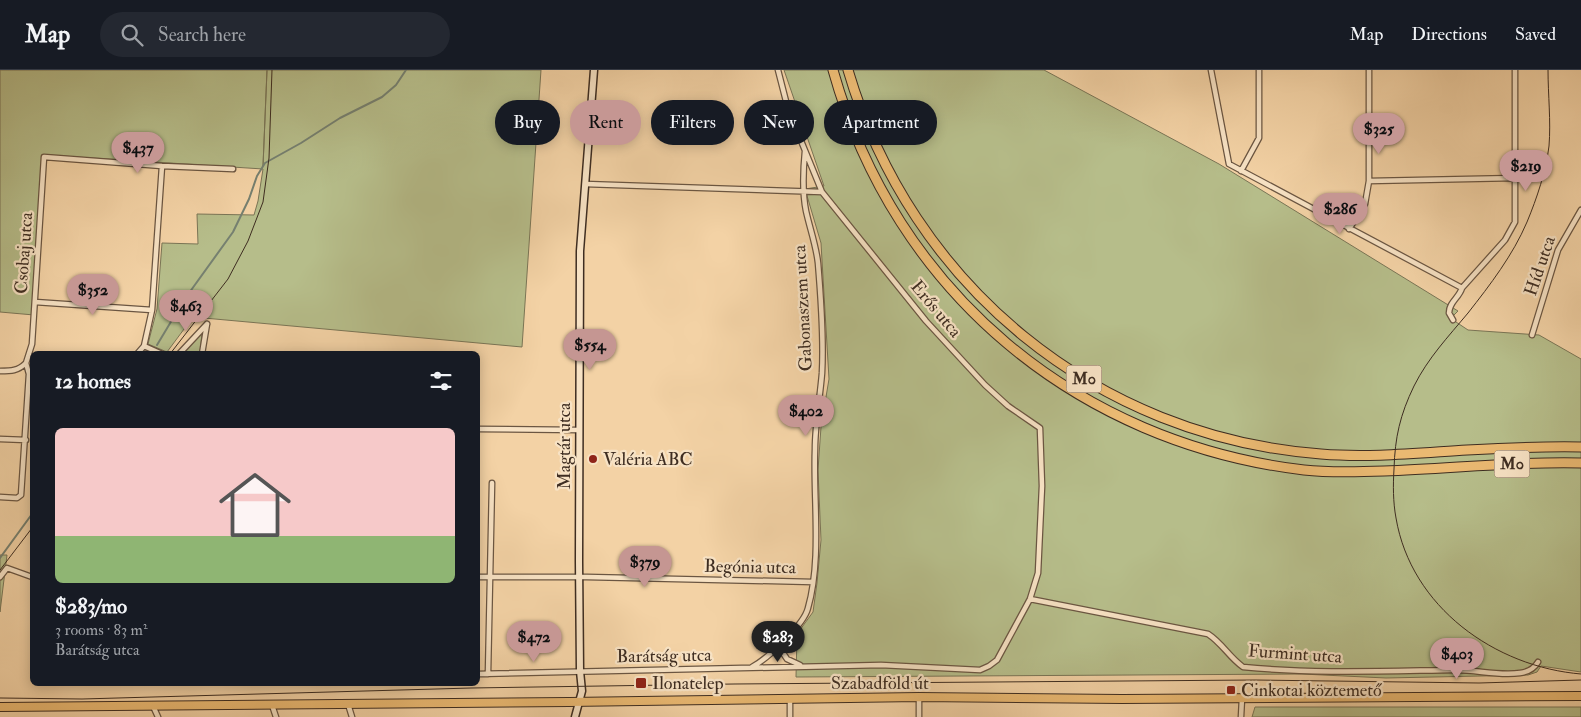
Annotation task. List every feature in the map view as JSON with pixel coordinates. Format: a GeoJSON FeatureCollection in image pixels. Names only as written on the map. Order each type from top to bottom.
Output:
{"type":"FeatureCollection","features":[{"type":"Feature","properties":{"kind":"highway","name":"M0"},"geometry":{"type":"LineString","coordinates":[[833,70],[850,123],[878,182],[900,221],[944,280],[982,320],[1031,364],[1082,397],[1112,413],[1171,439],[1206,450],[1266,464],[1305,470],[1360,472],[1502,464],[1581,463]]}},
{"type":"Feature","properties":{"kind":"highway","name":"M0"},"geometry":{"type":"LineString","coordinates":[[848,70],[864,118],[885,166],[904,201],[950,265],[980,298],[1020,334],[1051,358],[1107,393],[1150,413],[1190,428],[1236,442],[1279,450],[1359,456],[1539,446],[1581,447]]}},
{"type":"Feature","properties":{"kind":"main road","name":"Szabadföld út"},"geometry":{"type":"LineString","coordinates":[[0,707],[919,697],[1016,699],[1581,696]]}},
{"type":"Feature","properties":{"kind":"street","name":"Magtár utca"},"geometry":{"type":"LineString","coordinates":[[575,717],[582,691],[580,671],[580,252],[594,70]]}},
{"type":"Feature","properties":{"kind":"street"},"geometry":{"type":"LineString","coordinates":[[585,184],[822,192],[788,109],[778,70]]}},
{"type":"Feature","properties":{"kind":"street"},"geometry":{"type":"LineString","coordinates":[[1211,70],[1229,164],[1462,288]]}},
{"type":"Feature","properties":{"kind":"street"},"geometry":{"type":"LineString","coordinates":[[1241,171],[1258,138],[1259,70]]}},
{"type":"Feature","properties":{"kind":"street"},"geometry":{"type":"LineString","coordinates":[[1349,229],[1365,204],[1369,180],[1368,70]]}},
{"type":"Feature","properties":{"kind":"street"},"geometry":{"type":"LineString","coordinates":[[1453,320],[1449,316],[1449,308],[1460,295],[1462,288],[1512,230],[1515,222],[1515,70]]}},
{"type":"Feature","properties":{"kind":"street","name":"Gabonaszem utca"},"geometry":{"type":"LineString","coordinates":[[751,668],[760,663],[794,632],[808,610],[813,582],[816,541],[814,448],[822,371],[822,341],[818,263],[803,192],[806,151]]}},
{"type":"Feature","properties":{"kind":"street","name":"Csobaj utca"},"geometry":{"type":"LineString","coordinates":[[0,497],[17,498],[21,495],[29,374],[26,363],[32,344],[44,156],[162,166]]}},
{"type":"Feature","properties":{"kind":"street"},"geometry":{"type":"LineString","coordinates":[[140,351],[144,346],[152,310],[162,166],[233,169]]}},
{"type":"Feature","properties":{"kind":"street"},"geometry":{"type":"LineString","coordinates":[[1369,180],[1516,178]]}},
{"type":"Feature","properties":{"kind":"street","name":"Erős utca"},"geometry":{"type":"LineString","coordinates":[[822,192],[926,321],[997,396],[1040,428],[1042,486],[1038,573],[1030,599],[997,660]]}},
{"type":"Feature","properties":{"kind":"street","name":"Híd utca"},"geometry":{"type":"LineString","coordinates":[[1532,335],[1558,250],[1581,210]]}},
{"type":"Feature","properties":{"kind":"street"},"geometry":{"type":"LineString","coordinates":[[35,302],[152,310]]}},
{"type":"Feature","properties":{"kind":"street"},"geometry":{"type":"LineString","coordinates":[[182,351],[207,324],[202,351]]}},
{"type":"Feature","properties":{"kind":"street"},"geometry":{"type":"LineString","coordinates":[[144,346],[155,351]]}},
{"type":"Feature","properties":{"kind":"street"},"geometry":{"type":"LineString","coordinates":[[0,370],[13,371],[26,363]]}},
{"type":"Feature","properties":{"kind":"street"},"geometry":{"type":"LineString","coordinates":[[480,428],[579,430]]}},
{"type":"Feature","properties":{"kind":"street"},"geometry":{"type":"LineString","coordinates":[[0,439],[26,440]]}},
{"type":"Feature","properties":{"kind":"street"},"geometry":{"type":"LineString","coordinates":[[488,674],[492,483]]}},
{"type":"Feature","properties":{"kind":"street"},"geometry":{"type":"LineString","coordinates":[[0,577],[7,568],[30,576]]}},
{"type":"Feature","properties":{"kind":"street","name":"Begónia utca"},"geometry":{"type":"LineString","coordinates":[[480,577],[813,582]]}},
{"type":"Feature","properties":{"kind":"street","name":"Furmint utca"},"geometry":{"type":"LineString","coordinates":[[1030,599],[1208,634],[1219,641],[1232,659],[1243,667],[1359,671],[1472,670],[1493,674],[1527,672],[1536,666],[1538,662]]}},
{"type":"Feature","properties":{"kind":"street"},"geometry":{"type":"LineString","coordinates":[[785,639],[783,653],[786,659],[804,667]]}},
{"type":"Feature","properties":{"kind":"street","name":"Barátság utca"},"geometry":{"type":"LineString","coordinates":[[480,674],[881,665],[980,670],[997,660]]}},
{"type":"Feature","properties":{"kind":"street"},"geometry":{"type":"LineString","coordinates":[[919,697],[919,717]]}},
{"type":"Feature","properties":{"kind":"street"},"geometry":{"type":"LineString","coordinates":[[790,698],[790,717]]}},
{"type":"Feature","properties":{"kind":"street"},"geometry":{"type":"LineString","coordinates":[[1240,717],[1242,698]]}},
{"type":"Feature","properties":{"kind":"street"},"geometry":{"type":"LineString","coordinates":[[348,704],[352,717]]}},
{"type":"Feature","properties":{"kind":"street"},"geometry":{"type":"LineString","coordinates":[[272,705],[276,717]]}},
{"type":"Feature","properties":{"kind":"street"},"geometry":{"type":"LineString","coordinates":[[153,706],[158,717]]}},
{"type":"Feature","properties":{"kind":"green space"},"geometry":{"type":"Polygon","coordinates":[[[0,70],[541,70],[539,100],[495,100],[495,145],[536,145],[522,347],[193,317],[168,351],[148,344],[157,309],[162,243],[198,244],[197,214],[254,215],[263,169],[46,155],[34,315],[0,312],[0,70]]]}},
{"type":"Feature","properties":{"kind":"green space"},"geometry":{"type":"Polygon","coordinates":[[[784,70],[1044,70],[1219,164],[1458,311],[1453,316],[1453,320],[1468,330],[1539,335],[1581,359],[1581,672],[1541,666],[1537,672],[1528,675],[1386,678],[1302,674],[796,677],[797,634],[813,612],[817,583],[821,540],[818,470],[821,427],[829,379],[821,243],[805,189],[824,186],[810,145],[814,145],[814,100],[794,100],[784,70]]]}},
{"type":"Feature","properties":{"kind":"green space"},"geometry":{"type":"Polygon","coordinates":[[[202,333],[200,351],[184,351],[202,333]]]}},
{"type":"Feature","properties":{"kind":"green space"},"geometry":{"type":"Polygon","coordinates":[[[0,555],[7,555],[0,612],[0,555]]]}},
{"type":"Feature","properties":{"kind":"green space"},"geometry":{"type":"Polygon","coordinates":[[[1255,707],[1581,707],[1581,717],[1252,717],[1255,707]]]}},
{"type":"Feature","properties":{"kind":"waterway"},"geometry":{"type":"LineString","coordinates":[[157,345],[184,300],[233,232],[249,199],[257,176],[265,163],[340,118],[382,97],[396,85],[406,70]]}},
{"type":"Feature","properties":{"kind":"waterway"},"geometry":{"type":"LineString","coordinates":[[0,558],[30,517]]}},
{"type":"Feature","properties":{"kind":"tram line"},"geometry":{"type":"LineString","coordinates":[[172,351],[228,279],[248,241],[263,202],[269,158],[272,70]]}},
{"type":"Feature","properties":{"kind":"tram line"},"geometry":{"type":"LineString","coordinates":[[1548,70],[1549,146],[1534,204],[1515,246],[1485,292],[1432,357],[1414,386],[1405,407],[1397,436],[1393,481],[1394,500],[1396,518],[1405,550],[1419,579],[1438,605],[1462,627],[1489,645],[1518,659],[1549,669],[1581,674]]}},
{"type":"Feature","properties":{"kind":"tram line"},"geometry":{"type":"LineString","coordinates":[[0,570],[30,531]]}},
{"type":"Feature","properties":{"kind":"tram line"},"geometry":{"type":"LineString","coordinates":[[0,698],[82,699],[471,688],[734,684],[1255,680],[1479,683],[1581,680]]}},
{"type":"Feature","properties":{"kind":"place","name":"Valéria ABC"},"geometry":{"type":"Point","coordinates":[593,459]}},
{"type":"Feature","properties":{"kind":"place","name":"Ilonatelep"},"geometry":{"type":"Point","coordinates":[641,683]}},
{"type":"Feature","properties":{"kind":"place","name":"Cinkotai köztemető"},"geometry":{"type":"Point","coordinates":[1231,690]}}]}
